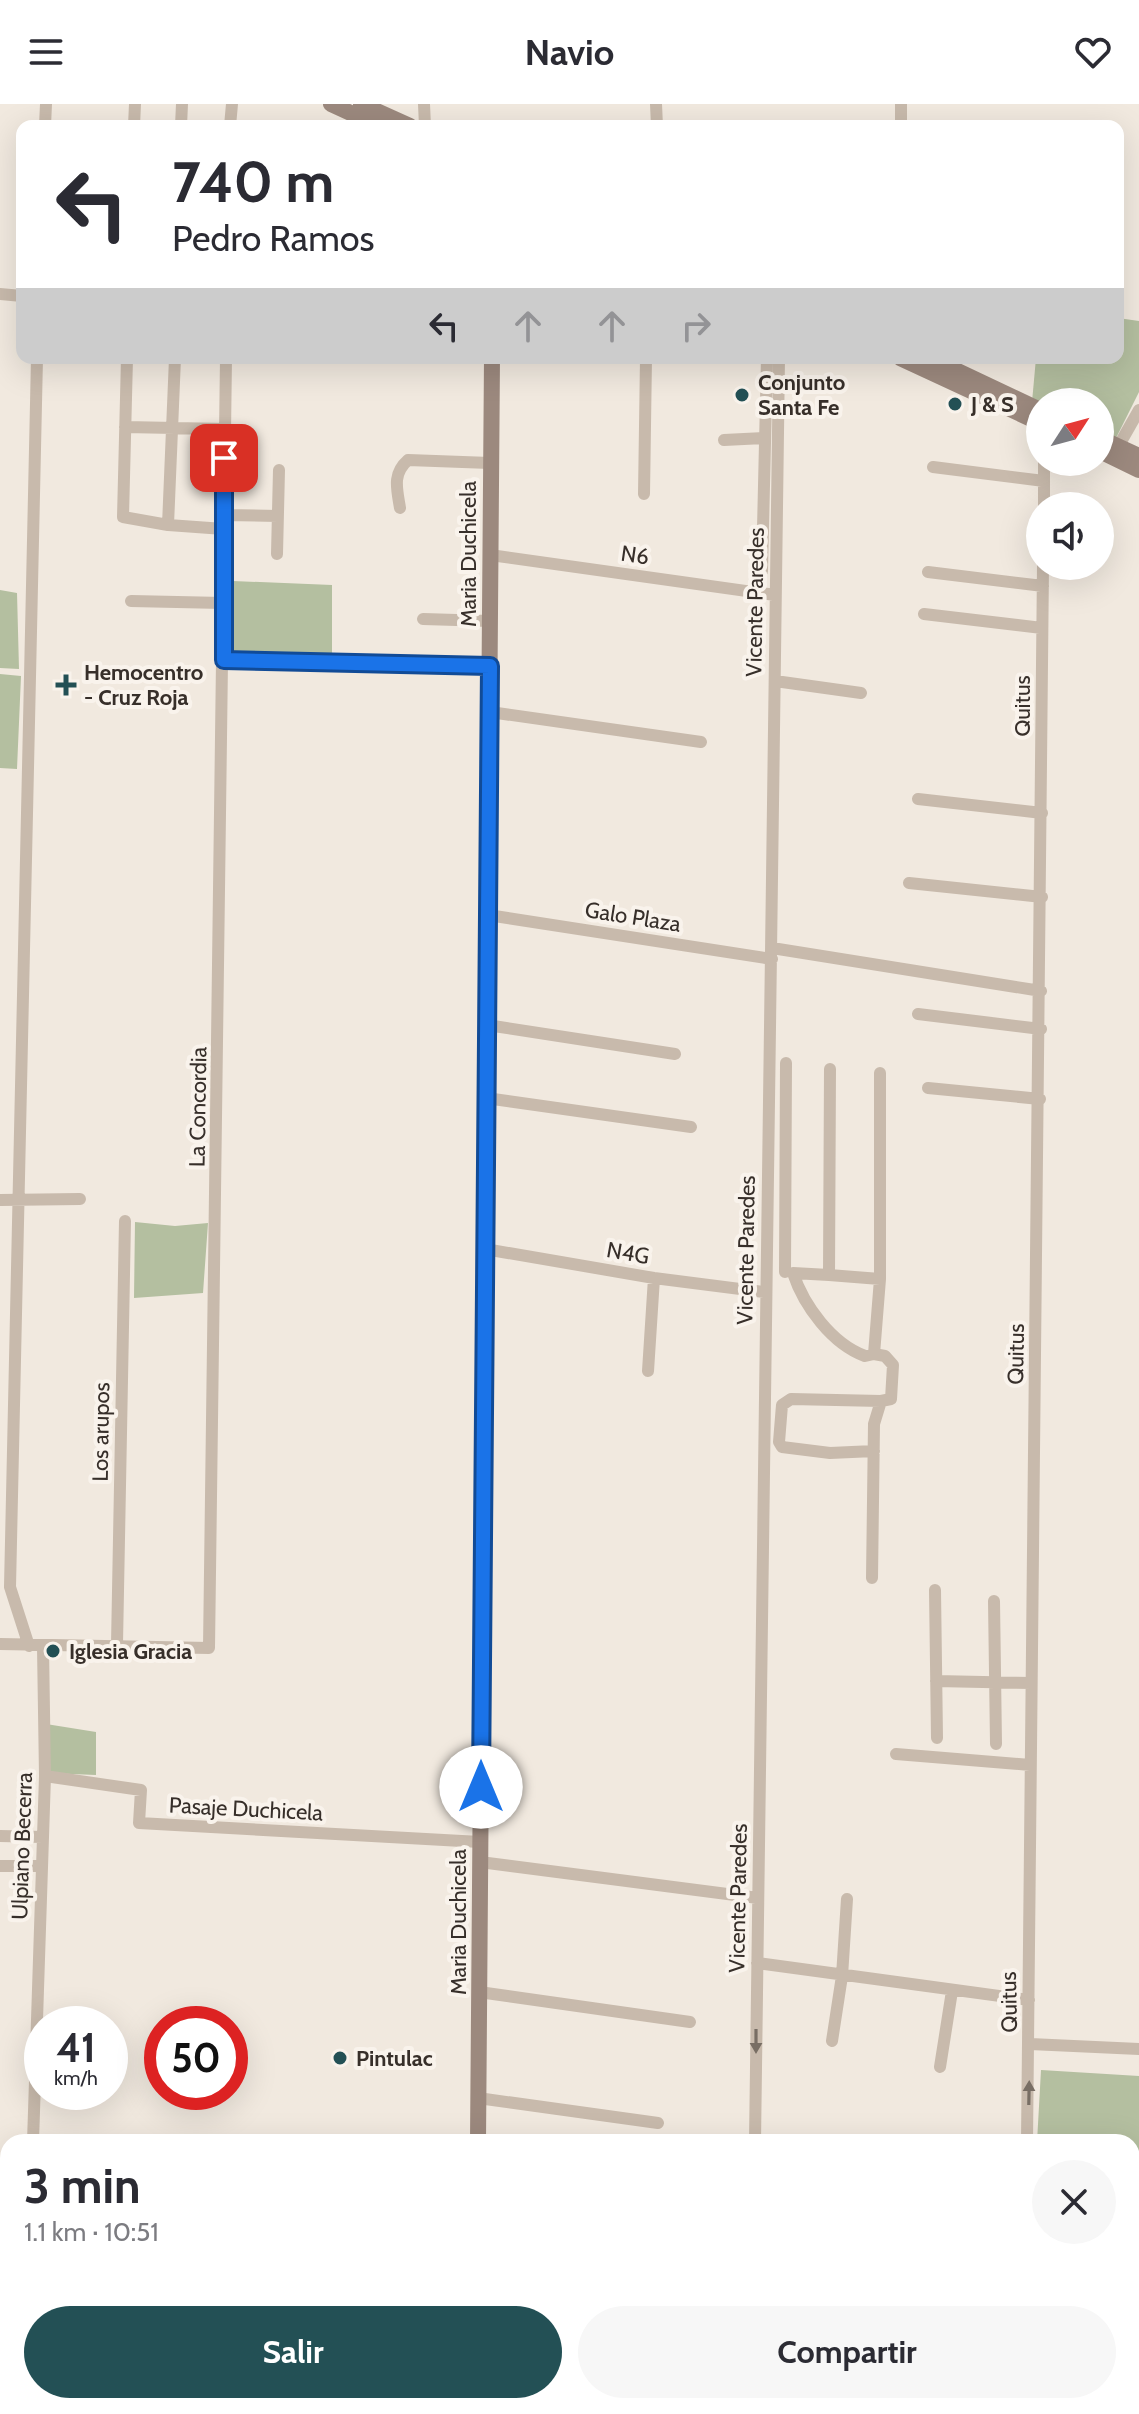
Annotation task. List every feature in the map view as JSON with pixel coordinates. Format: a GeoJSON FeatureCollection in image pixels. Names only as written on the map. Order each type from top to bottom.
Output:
{"type":"FeatureCollection","features":[{"type":"Feature","properties":{"kind":"main road"},"geometry":{"type":"LineString","coordinates":[[331,104],[366,120]]}},
{"type":"Feature","properties":{"kind":"main road"},"geometry":{"type":"LineString","coordinates":[[361,104],[397,120]]}},
{"type":"Feature","properties":{"kind":"main road","name":"Maria Duchicela"},"geometry":{"type":"LineString","coordinates":[[478,2134],[492,364]]}},
{"type":"Feature","properties":{"kind":"main road"},"geometry":{"type":"LineString","coordinates":[[913,364],[1026,416]]}},
{"type":"Feature","properties":{"kind":"main road"},"geometry":{"type":"LineString","coordinates":[[943,364],[1026,403]]}},
{"type":"Feature","properties":{"kind":"main road"},"geometry":{"type":"LineString","coordinates":[[1114,445],[1139,456]]}},
{"type":"Feature","properties":{"kind":"main road"},"geometry":{"type":"LineString","coordinates":[[1114,458],[1139,470]]}},
{"type":"Feature","properties":{"kind":"street"},"geometry":{"type":"LineString","coordinates":[[29,1646],[10,1587],[37,364]]}},
{"type":"Feature","properties":{"kind":"street"},"geometry":{"type":"LineString","coordinates":[[127,364],[123,516],[168,525],[278,516]]}},
{"type":"Feature","properties":{"kind":"street"},"geometry":{"type":"LineString","coordinates":[[168,525],[175,364]]}},
{"type":"Feature","properties":{"kind":"street","name":"La Concordia"},"geometry":{"type":"LineString","coordinates":[[0,1644],[209,1648],[226,364]]}},
{"type":"Feature","properties":{"kind":"street"},"geometry":{"type":"LineString","coordinates":[[644,494],[646,364]]}},
{"type":"Feature","properties":{"kind":"street"},"geometry":{"type":"LineString","coordinates":[[762,571],[767,364]]}},
{"type":"Feature","properties":{"kind":"street","name":"Vicente Paredes"},"geometry":{"type":"LineString","coordinates":[[755,2134],[764,1292],[772,954],[779,364]]}},
{"type":"Feature","properties":{"kind":"street"},"geometry":{"type":"LineString","coordinates":[[1118,447],[1139,410]]}},
{"type":"Feature","properties":{"kind":"street"},"geometry":{"type":"LineString","coordinates":[[125,427],[225,429]]}},
{"type":"Feature","properties":{"kind":"street"},"geometry":{"type":"LineString","coordinates":[[724,440],[765,438]]}},
{"type":"Feature","properties":{"kind":"street"},"geometry":{"type":"LineString","coordinates":[[400,508],[395,480],[400,467],[408,460],[490,463]]}},
{"type":"Feature","properties":{"kind":"street"},"geometry":{"type":"LineString","coordinates":[[933,467],[1044,481]]}},
{"type":"Feature","properties":{"kind":"street"},"geometry":{"type":"LineString","coordinates":[[277,554],[279,470]]}},
{"type":"Feature","properties":{"kind":"street"},"geometry":{"type":"LineString","coordinates":[[1044,476],[1044,492]]}},
{"type":"Feature","properties":{"kind":"street","name":"N6"},"geometry":{"type":"LineString","coordinates":[[490,555],[775,595]]}},
{"type":"Feature","properties":{"kind":"street"},"geometry":{"type":"LineString","coordinates":[[928,572],[1043,586]]}},
{"type":"Feature","properties":{"kind":"street","name":"Quitus"},"geometry":{"type":"LineString","coordinates":[[1027,2134],[1041,1029],[1043,580]]}},
{"type":"Feature","properties":{"kind":"street"},"geometry":{"type":"LineString","coordinates":[[131,601],[223,603]]}},
{"type":"Feature","properties":{"kind":"street"},"geometry":{"type":"LineString","coordinates":[[924,614],[1042,628]]}},
{"type":"Feature","properties":{"kind":"street"},"geometry":{"type":"LineString","coordinates":[[423,619],[490,621]]}},
{"type":"Feature","properties":{"kind":"street"},"geometry":{"type":"LineString","coordinates":[[224,660],[490,666]]}},
{"type":"Feature","properties":{"kind":"street"},"geometry":{"type":"LineString","coordinates":[[775,681],[861,693]]}},
{"type":"Feature","properties":{"kind":"street"},"geometry":{"type":"LineString","coordinates":[[490,712],[701,742]]}},
{"type":"Feature","properties":{"kind":"street"},"geometry":{"type":"LineString","coordinates":[[918,799],[1042,813]]}},
{"type":"Feature","properties":{"kind":"street"},"geometry":{"type":"LineString","coordinates":[[909,883],[1042,897]]}},
{"type":"Feature","properties":{"kind":"street","name":"Galo Plaza"},"geometry":{"type":"LineString","coordinates":[[488,915],[1041,991]]}},
{"type":"Feature","properties":{"kind":"street"},"geometry":{"type":"LineString","coordinates":[[918,1014],[1041,1029]]}},
{"type":"Feature","properties":{"kind":"street"},"geometry":{"type":"LineString","coordinates":[[487,1025],[675,1054]]}},
{"type":"Feature","properties":{"kind":"street"},"geometry":{"type":"LineString","coordinates":[[786,1063],[789,1273],[806,1302],[837,1340],[865,1356],[885,1356],[893,1365],[891,1399],[791,1399],[782,1405],[779,1442],[782,1447],[830,1453],[874,1451]]}},
{"type":"Feature","properties":{"kind":"street"},"geometry":{"type":"LineString","coordinates":[[829,1275],[830,1069]]}},
{"type":"Feature","properties":{"kind":"street"},"geometry":{"type":"LineString","coordinates":[[874,1354],[880,1279],[880,1073]]}},
{"type":"Feature","properties":{"kind":"street"},"geometry":{"type":"LineString","coordinates":[[928,1088],[1040,1099]]}},
{"type":"Feature","properties":{"kind":"street"},"geometry":{"type":"LineString","coordinates":[[486,1098],[691,1127]]}},
{"type":"Feature","properties":{"kind":"street"},"geometry":{"type":"LineString","coordinates":[[0,1200],[80,1199]]}},
{"type":"Feature","properties":{"kind":"street","name":"Los arupos"},"geometry":{"type":"LineString","coordinates":[[117,1644],[125,1221]]}},
{"type":"Feature","properties":{"kind":"street","name":"N4G"},"geometry":{"type":"LineString","coordinates":[[485,1249],[654,1278],[764,1292]]}},
{"type":"Feature","properties":{"kind":"street"},"geometry":{"type":"LineString","coordinates":[[765,1271],[880,1279]]}},
{"type":"Feature","properties":{"kind":"street"},"geometry":{"type":"LineString","coordinates":[[648,1371],[654,1278]]}},
{"type":"Feature","properties":{"kind":"street"},"geometry":{"type":"LineString","coordinates":[[872,1578],[874,1424],[881,1401]]}},
{"type":"Feature","properties":{"kind":"street"},"geometry":{"type":"LineString","coordinates":[[935,1590],[937,1738]]}},
{"type":"Feature","properties":{"kind":"street"},"geometry":{"type":"LineString","coordinates":[[994,1601],[996,1744]]}},
{"type":"Feature","properties":{"kind":"street","name":"Ulpiano Becerra"},"geometry":{"type":"LineString","coordinates":[[33,2134],[45,1776],[43,1647]]}},
{"type":"Feature","properties":{"kind":"street"},"geometry":{"type":"LineString","coordinates":[[936,1681],[1031,1683]]}},
{"type":"Feature","properties":{"kind":"street"},"geometry":{"type":"LineString","coordinates":[[896,1754],[1030,1765]]}},
{"type":"Feature","properties":{"kind":"street","name":"Pasaje Duchicela"},"geometry":{"type":"LineString","coordinates":[[45,1776],[141,1790],[139,1823],[480,1842]]}},
{"type":"Feature","properties":{"kind":"street"},"geometry":{"type":"LineString","coordinates":[[0,1836],[43,1837]]}},
{"type":"Feature","properties":{"kind":"street"},"geometry":{"type":"LineString","coordinates":[[480,1862],[758,1898]]}},
{"type":"Feature","properties":{"kind":"street"},"geometry":{"type":"LineString","coordinates":[[0,1866],[42,1866]]}},
{"type":"Feature","properties":{"kind":"street"},"geometry":{"type":"LineString","coordinates":[[832,2041],[842,1976],[847,1899]]}},
{"type":"Feature","properties":{"kind":"street"},"geometry":{"type":"LineString","coordinates":[[757,1963],[1029,2000]]}},
{"type":"Feature","properties":{"kind":"street"},"geometry":{"type":"LineString","coordinates":[[940,2067],[952,1991]]}},
{"type":"Feature","properties":{"kind":"street"},"geometry":{"type":"LineString","coordinates":[[479,1992],[690,2022]]}},
{"type":"Feature","properties":{"kind":"street"},"geometry":{"type":"LineString","coordinates":[[1030,2044],[1139,2049]]}},
{"type":"Feature","properties":{"kind":"street"},"geometry":{"type":"LineString","coordinates":[[478,2098],[658,2123]]}},
{"type":"Feature","properties":{"kind":"green space"},"geometry":{"type":"Polygon","coordinates":[[[1124,319],[1139,321],[1139,392],[1115,440],[1114,388],[1033,388],[1035,364],[1124,364],[1124,319]]]}},
{"type":"Feature","properties":{"kind":"green space"},"geometry":{"type":"Polygon","coordinates":[[[233,581],[332,585],[332,654],[234,654],[233,581]]]}},
{"type":"Feature","properties":{"kind":"green space"},"geometry":{"type":"Polygon","coordinates":[[[0,590],[17,593],[19,669],[0,668],[0,590]]]}},
{"type":"Feature","properties":{"kind":"green space"},"geometry":{"type":"Polygon","coordinates":[[[0,674],[21,676],[17,769],[0,768],[0,674]]]}},
{"type":"Feature","properties":{"kind":"green space"},"geometry":{"type":"Polygon","coordinates":[[[135,1222],[175,1226],[208,1223],[203,1293],[134,1298],[135,1222]]]}},
{"type":"Feature","properties":{"kind":"green space"},"geometry":{"type":"Polygon","coordinates":[[[46,1724],[96,1732],[96,1775],[46,1773],[46,1724]]]}},
{"type":"Feature","properties":{"kind":"green space"},"geometry":{"type":"Polygon","coordinates":[[[1041,2070],[1139,2076],[1139,2134],[1037,2134],[1041,2070]]]}},
{"type":"Feature","properties":{"kind":"place","name":"Conjunto Santa Fe"},"geometry":{"type":"Point","coordinates":[742,395]}},
{"type":"Feature","properties":{"kind":"place","name":"J & S"},"geometry":{"type":"Point","coordinates":[955,404]}},
{"type":"Feature","properties":{"kind":"place","name":"Hemocentro - Cruz Roja"},"geometry":{"type":"Point","coordinates":[66,685]}},
{"type":"Feature","properties":{"kind":"place","name":"Iglesia Gracia"},"geometry":{"type":"Point","coordinates":[53,1651]}},
{"type":"Feature","properties":{"kind":"place","name":"Pintulac"},"geometry":{"type":"Point","coordinates":[340,2058]}},
{"type":"Feature","properties":{"kind":"route"},"geometry":{"type":"LineString","coordinates":[[224,458],[224,660],[490,666],[481,1787]]}}]}
